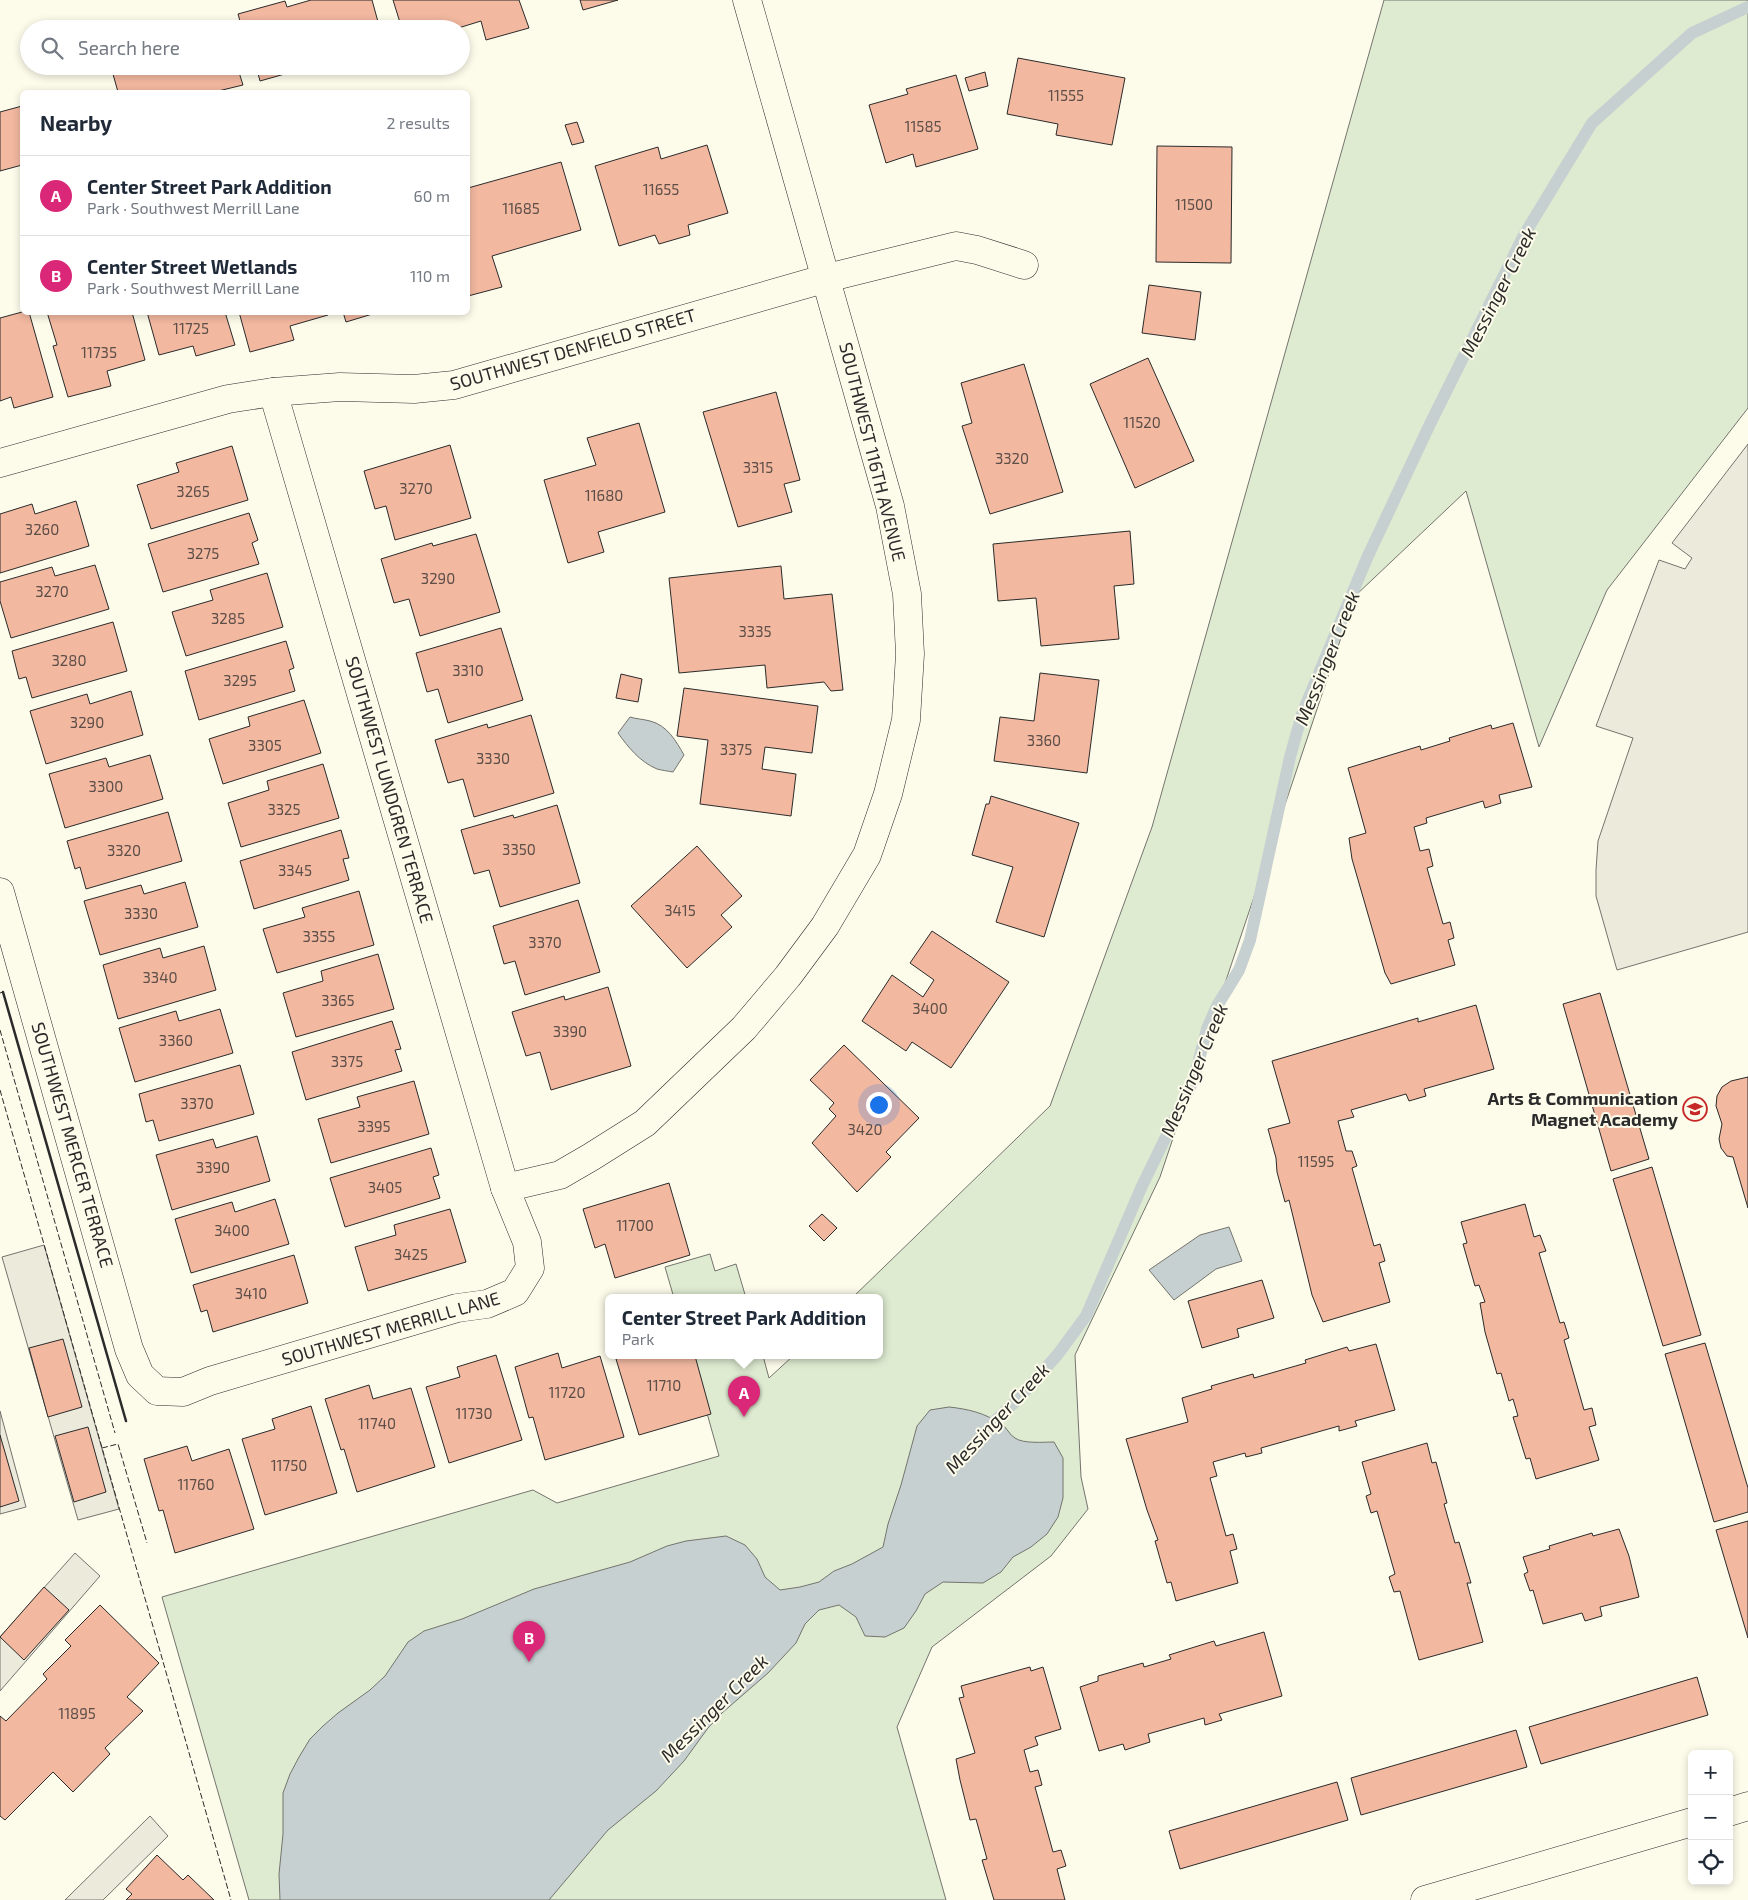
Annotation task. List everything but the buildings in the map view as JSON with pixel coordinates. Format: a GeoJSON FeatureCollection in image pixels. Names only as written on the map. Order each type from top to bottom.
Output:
{"type":"FeatureCollection","features":[{"type":"Feature","properties":{"kind":"street","name":"SOUTHWEST 116TH AVENUE"},"geometry":{"type":"LineString","coordinates":[[506,1188],[560,1175],[645,1122],[744,1028],[763,1006],[825,926],[867,855],[888,794],[906,720],[910,654],[907,594],[890,506],[747,0]]}},
{"type":"Feature","properties":{"kind":"street","name":"SOUTHWEST DENFIELD STREET"},"geometry":{"type":"LineString","coordinates":[[0,463],[228,399],[273,392],[340,387],[414,389],[454,386],[827,278],[956,246],[977,250],[1024,265]]}},
{"type":"Feature","properties":{"kind":"street","name":"SOUTHWEST LUNDGREN TERRACE"},"geometry":{"type":"LineString","coordinates":[[273,392],[506,1188]]}},
{"type":"Feature","properties":{"kind":"street","name":"SOUTHWEST MERCER TERRACE"},"geometry":{"type":"LineString","coordinates":[[0,892],[129,1349],[140,1375],[157,1391]]}},
{"type":"Feature","properties":{"kind":"street","name":"SOUTHWEST MERRILL LANE"},"geometry":{"type":"LineString","coordinates":[[157,1391],[183,1392],[210,1381],[456,1308],[487,1304],[515,1292],[530,1268],[527,1242],[506,1188]]}},
{"type":"Feature","properties":{"kind":"street"},"geometry":{"type":"LineString","coordinates":[[1733,1811],[1748,1806]]}},
{"type":"Feature","properties":{"kind":"street"},"geometry":{"type":"LineString","coordinates":[[1425,1900],[1688,1823]]}},
{"type":"Feature","properties":{"kind":"green space"},"geometry":{"type":"Polygon","coordinates":[[[1384,0],[1748,0],[1748,408],[1607,590],[1539,747],[1466,491],[1355,596],[1160,1177],[1075,1355],[1081,1477],[1088,1509],[1051,1556],[932,1647],[897,1727],[946,1900],[249,1900],[162,1597],[533,1490],[557,1503],[719,1456],[692,1359],[764,1359],[769,1378],[790,1359],[883,1359],[883,1294],[856,1294],[1050,1106],[1152,827],[1384,0]]]}},
{"type":"Feature","properties":{"kind":"green space"},"geometry":{"type":"Polygon","coordinates":[[[710,1254],[715,1271],[736,1264],[745,1294],[673,1294],[665,1267],[710,1254]]]}},
{"type":"Feature","properties":{"kind":"shaded area"},"geometry":{"type":"Polygon","coordinates":[[[1748,444],[1748,932],[1617,970],[1596,896],[1598,841],[1633,738],[1596,726],[1659,560],[1685,569],[1692,558],[1672,543],[1748,444]]]}},
{"type":"Feature","properties":{"kind":"shaded area"},"geometry":{"type":"Polygon","coordinates":[[[44,1245],[119,1509],[78,1520],[2,1257],[44,1245]]]}},
{"type":"Feature","properties":{"kind":"shaded area"},"geometry":{"type":"Polygon","coordinates":[[[0,1411],[26,1507],[0,1514],[0,1411]]]}},
{"type":"Feature","properties":{"kind":"shaded area"},"geometry":{"type":"Polygon","coordinates":[[[75,1553],[100,1576],[0,1691],[0,1637],[75,1553]]]}},
{"type":"Feature","properties":{"kind":"shaded area"},"geometry":{"type":"Polygon","coordinates":[[[150,1816],[168,1836],[103,1900],[65,1900],[150,1816]]]}},
{"type":"Feature","properties":{"kind":"water"},"geometry":{"type":"Polygon","coordinates":[[[630,717],[656,723],[674,739],[684,755],[673,772],[651,766],[635,754],[626,744],[618,733],[630,717]]]}},
{"type":"Feature","properties":{"kind":"water"},"geometry":{"type":"Polygon","coordinates":[[[1229,1227],[1242,1261],[1216,1269],[1174,1300],[1149,1270],[1200,1235],[1229,1227]]]}},
{"type":"Feature","properties":{"kind":"water"},"geometry":{"type":"Polygon","coordinates":[[[949,1407],[983,1414],[1003,1425],[1013,1437],[1019,1440],[1054,1442],[1063,1458],[1063,1498],[1058,1517],[1047,1534],[1031,1547],[1013,1557],[1001,1572],[983,1583],[943,1582],[925,1594],[904,1628],[885,1637],[865,1636],[856,1617],[839,1605],[819,1610],[805,1624],[796,1643],[768,1673],[722,1713],[708,1728],[684,1761],[656,1791],[608,1830],[549,1900],[280,1900],[279,1874],[283,1834],[283,1793],[290,1774],[310,1739],[338,1713],[370,1690],[385,1676],[408,1642],[424,1631],[462,1619],[534,1589],[630,1562],[667,1546],[686,1541],[726,1536],[745,1545],[757,1559],[765,1577],[780,1590],[819,1582],[834,1571],[852,1564],[883,1547],[917,1426],[930,1410],[949,1407]]]}},
{"type":"Feature","properties":{"kind":"waterway","name":"Messinger Creek"},"geometry":{"type":"LineString","coordinates":[[983,1432],[1037,1378],[1058,1354],[1086,1316],[1142,1186],[1194,1079],[1207,1029],[1217,1006],[1239,970],[1250,940],[1290,757],[1302,714],[1367,558],[1430,424],[1524,235],[1592,123],[1692,33],[1748,7]]}},
{"type":"Feature","properties":{"kind":"fence"},"geometry":{"type":"LineString","coordinates":[[0,1030],[115,1433]]}},
{"type":"Feature","properties":{"kind":"fence"},"geometry":{"type":"LineString","coordinates":[[0,1090],[231,1900]]}},
{"type":"Feature","properties":{"kind":"fence"},"geometry":{"type":"LineString","coordinates":[[102,1448],[118,1444],[147,1543]]}},
{"type":"Feature","properties":{"kind":"wall"},"geometry":{"type":"LineString","coordinates":[[3,992],[126,1421]]}},
{"type":"Feature","properties":{"kind":"place","name":"Arts & Communication Magnet Academy"},"geometry":{"type":"Point","coordinates":[1695,1109]}},
{"type":"Feature","properties":{"kind":"place","name":"Center Street Park Addition"},"geometry":{"type":"Point","coordinates":[744,1417]}},
{"type":"Feature","properties":{"kind":"place","name":"Center Street Wetlands"},"geometry":{"type":"Point","coordinates":[529,1662]}}]}
